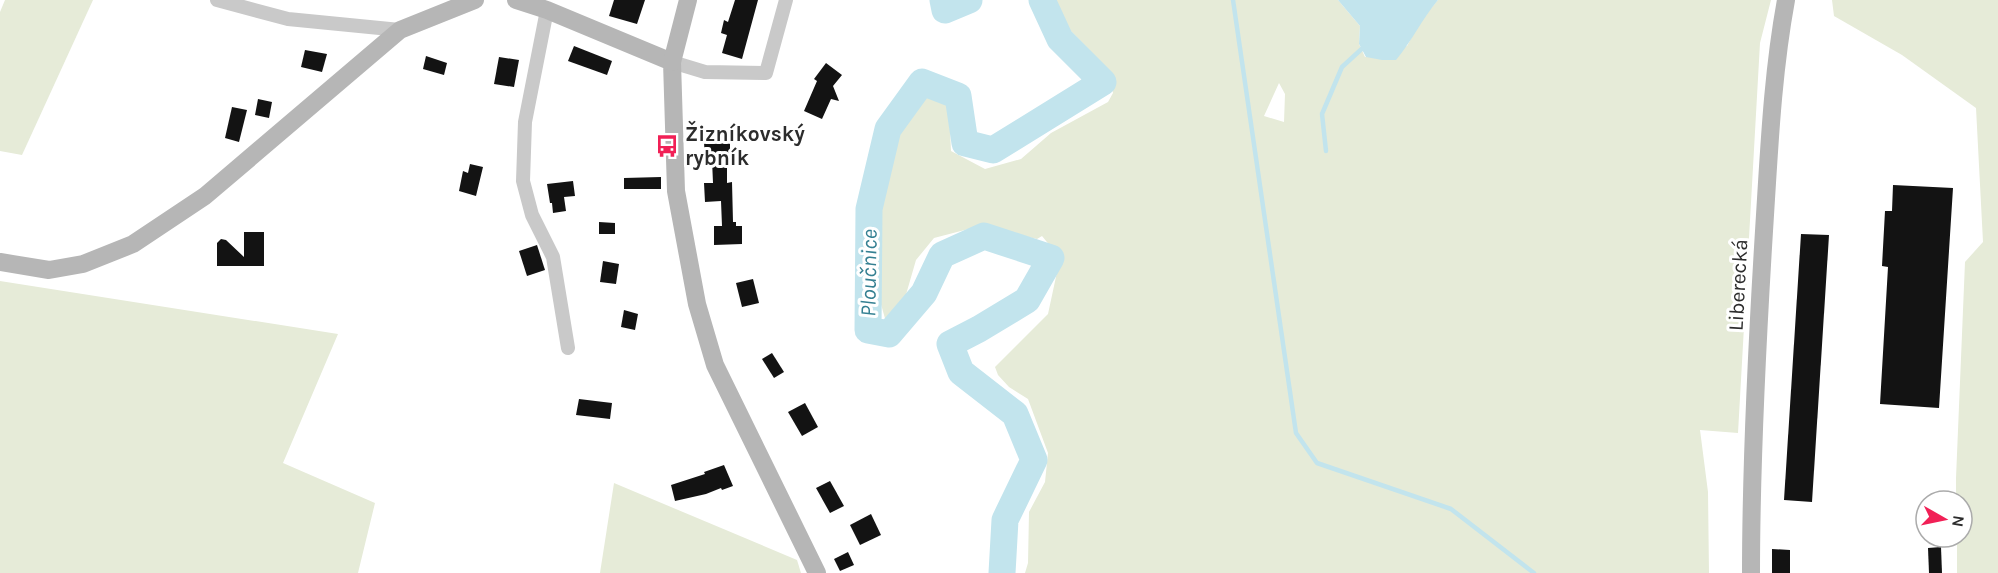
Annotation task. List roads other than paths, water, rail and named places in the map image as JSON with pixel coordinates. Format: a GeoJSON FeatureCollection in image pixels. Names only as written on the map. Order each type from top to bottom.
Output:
{"type":"FeatureCollection","features":[{"type":"Feature","properties":{"kind":"street"},"geometry":{"type":"LineString","coordinates":[[217,0],[288,19],[400,30]]}},
{"type":"Feature","properties":{"kind":"street"},"geometry":{"type":"LineString","coordinates":[[0,262],[49,270],[83,264],[133,244],[205,196],[400,30],[475,0]]}},
{"type":"Feature","properties":{"kind":"street"},"geometry":{"type":"LineString","coordinates":[[519,0],[672,62],[705,72],[766,73],[786,0]]}},
{"type":"Feature","properties":{"kind":"street"},"geometry":{"type":"LineString","coordinates":[[688,0],[672,62],[676,191],[697,304],[715,365],[816,573]]}},
{"type":"Feature","properties":{"kind":"street","name":"Liberecká"},"geometry":{"type":"LineString","coordinates":[[1751,573],[1751,480],[1761,266],[1771,110],[1780,30],[1786,0]]}},
{"type":"Feature","properties":{"kind":"street"},"geometry":{"type":"LineString","coordinates":[[547,10],[525,122],[523,181],[532,215],[553,257],[568,348]]}},
{"type":"Feature","properties":{"kind":"water"},"geometry":{"type":"Polygon","coordinates":[[[1338,0],[1438,0],[1396,60],[1382,60],[1366,57],[1359,44],[1360,26],[1338,0]]]}},
{"type":"Feature","properties":{"kind":"waterway","name":"Ploučnice"},"geometry":{"type":"LineString","coordinates":[[943,0],[945,10],[969,0]]}},
{"type":"Feature","properties":{"kind":"waterway","name":"Ploučnice"},"geometry":{"type":"LineString","coordinates":[[1002,573],[1005,520],[1034,460],[1015,414],[961,372],[950,344],[1027,300],[1051,258],[984,236],[942,255],[924,293],[889,334],[868,330],[869,209],[888,129],[922,82],[958,96],[965,143],[993,150],[1103,82],[1060,39],[1042,0]]}},
{"type":"Feature","properties":{"kind":"waterway"},"geometry":{"type":"LineString","coordinates":[[1233,0],[1296,433],[1317,463],[1451,509],[1534,573]]}},
{"type":"Feature","properties":{"kind":"waterway"},"geometry":{"type":"LineString","coordinates":[[1326,151],[1322,114],[1342,67],[1366,45]]}},
{"type":"Feature","properties":{"kind":"place","name":"Žizníkovský rybník"},"geometry":{"type":"Point","coordinates":[667,146]}}]}
